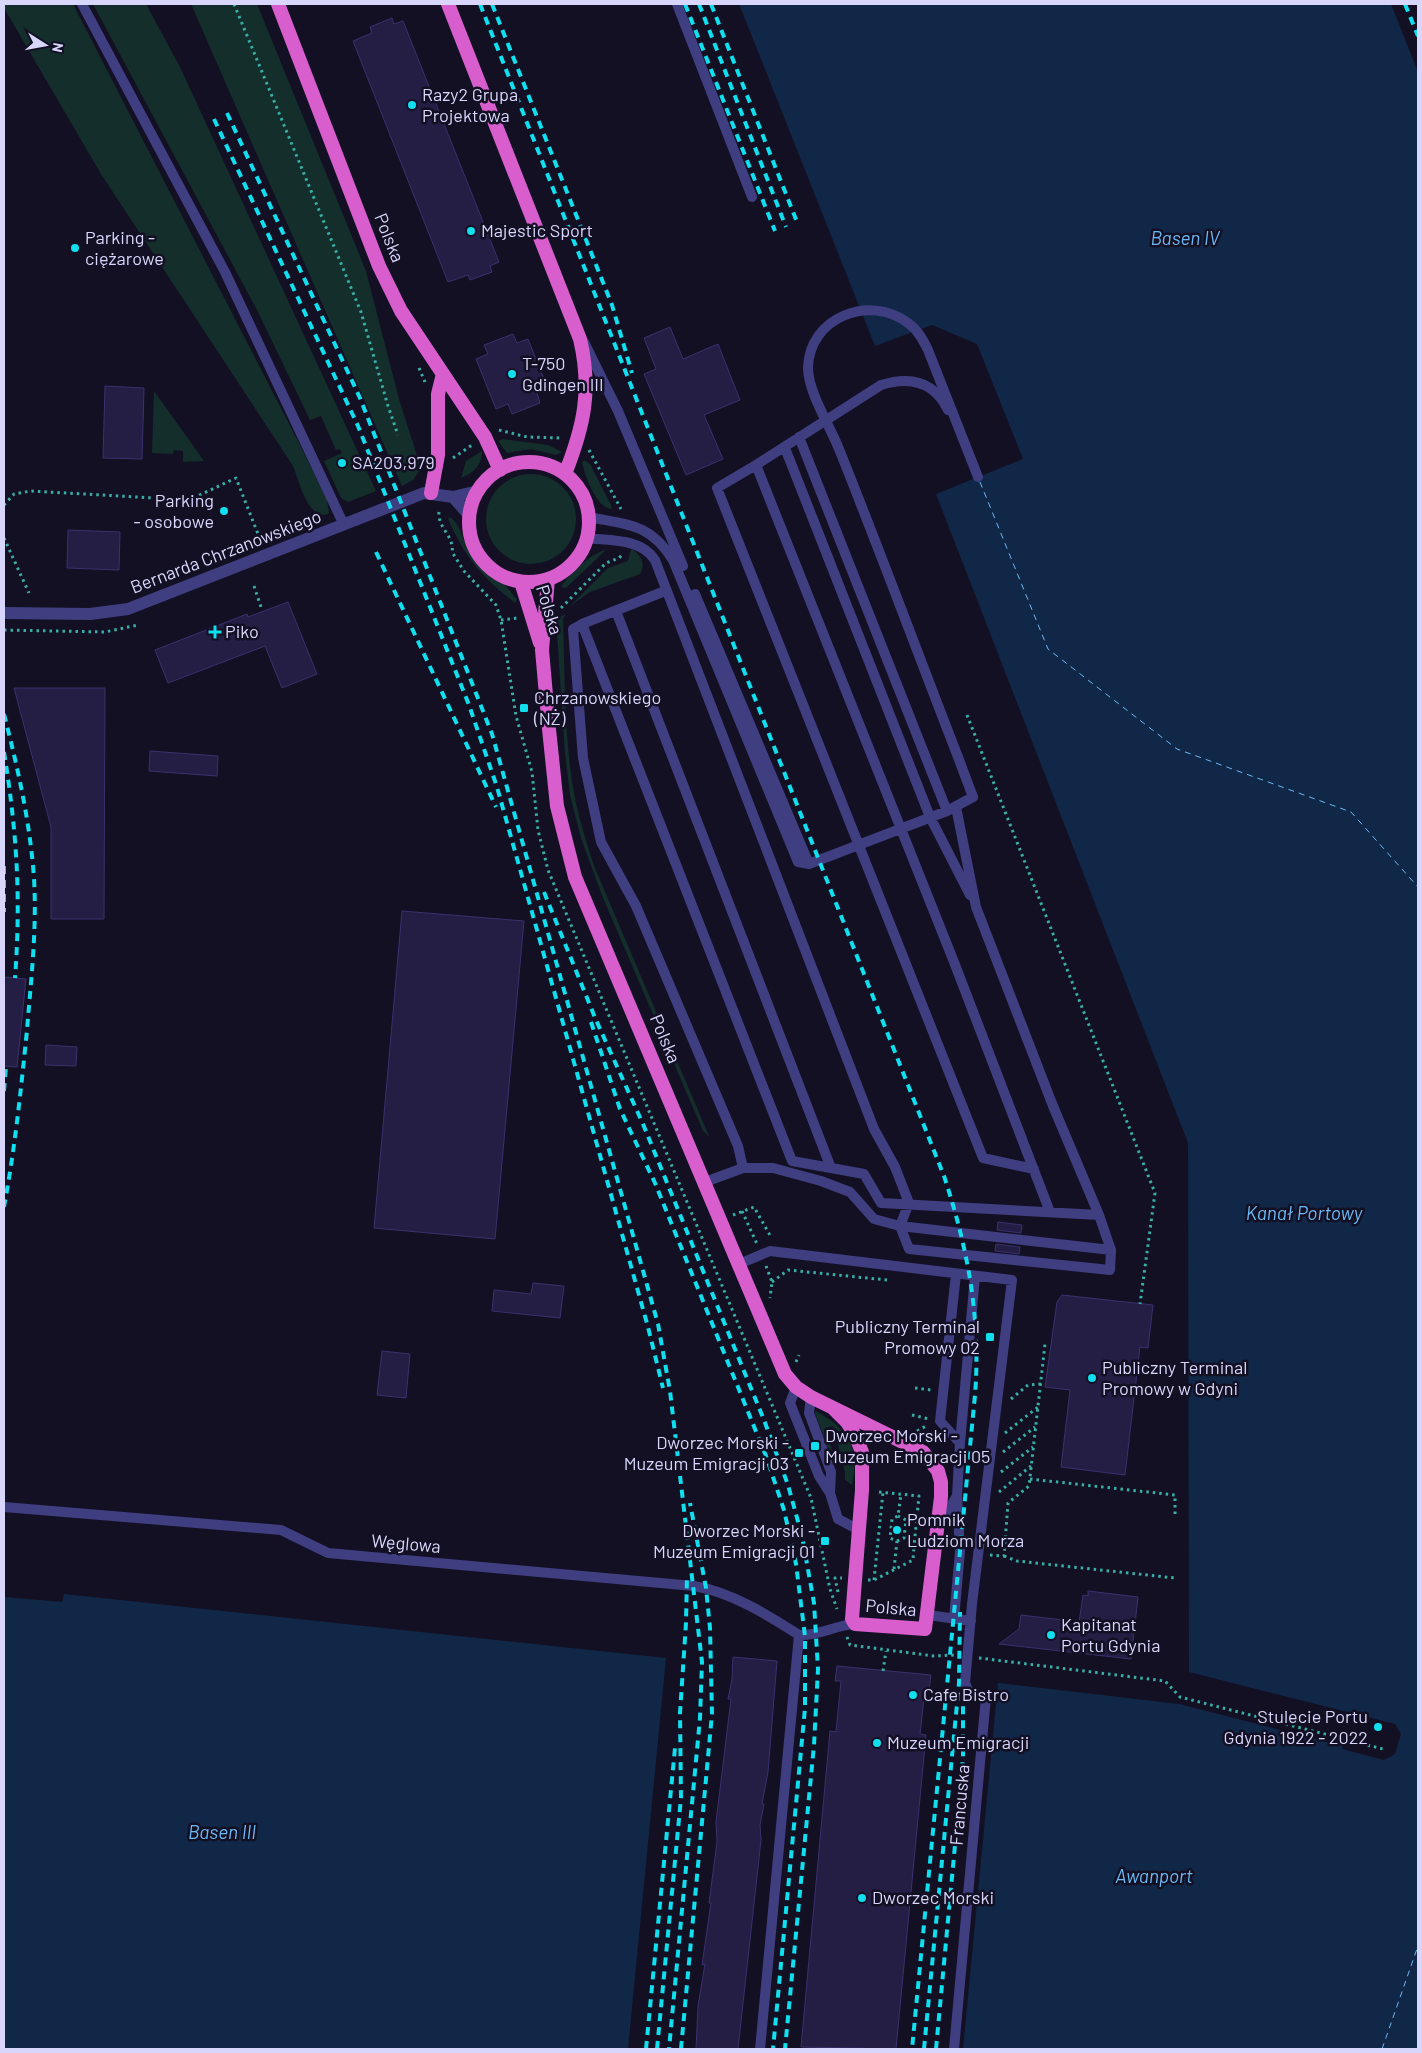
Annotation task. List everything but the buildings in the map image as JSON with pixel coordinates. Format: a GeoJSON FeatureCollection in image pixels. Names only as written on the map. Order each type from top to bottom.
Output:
{"type":"FeatureCollection","features":[{"type":"Feature","properties":{"kind":"highway","name":"Polska"},"geometry":{"type":"LineString","coordinates":[[278,4],[379,266],[401,310],[486,437],[500,470]]}},
{"type":"Feature","properties":{"kind":"highway"},"geometry":{"type":"LineString","coordinates":[[448,4],[574,323],[586,363],[586,404],[578,440],[565,474]]}},
{"type":"Feature","properties":{"kind":"highway"},"geometry":{"type":"LineString","coordinates":[[431,493],[438,455],[438,394],[443,374]]}},
{"type":"Feature","properties":{"kind":"highway"},"geometry":{"type":"LineString","coordinates":[[519,463],[551,466],[565,474],[585,500],[588,517],[586,538],[578,556],[565,570],[548,579],[521,582],[503,576],[488,566],[476,551],[470,534],[469,515],[478,491],[484,482],[500,470],[519,463]]}},
{"type":"Feature","properties":{"kind":"highway","name":"Polska"},"geometry":{"type":"LineString","coordinates":[[548,579],[542,650],[557,806],[570,862],[785,1374],[796,1387],[811,1397],[923,1452],[932,1461],[941,1482],[925,1629],[855,1624],[852,1619],[864,1470],[862,1452],[856,1437],[847,1422],[833,1408]]}},
{"type":"Feature","properties":{"kind":"highway","name":"Polska"},"geometry":{"type":"LineString","coordinates":[[521,582],[542,650]]}},
{"type":"Feature","properties":{"kind":"street","name":"Bernarda Chrzanowskiego"},"geometry":{"type":"LineString","coordinates":[[4,612],[90,614],[128,609],[424,493],[453,497],[478,491]]}},
{"type":"Feature","properties":{"kind":"street"},"geometry":{"type":"LineString","coordinates":[[453,497],[469,515]]}},
{"type":"Feature","properties":{"kind":"lane"},"geometry":{"type":"LineString","coordinates":[[82,4],[225,272],[344,525]]}},
{"type":"Feature","properties":{"kind":"lane"},"geometry":{"type":"LineString","coordinates":[[677,4],[752,197]]}},
{"type":"Feature","properties":{"kind":"lane"},"geometry":{"type":"LineString","coordinates":[[588,517],[641,528],[651,533],[666,549],[681,576],[798,862],[809,864],[860,845],[951,809],[973,797],[839,447],[811,384],[808,369],[810,353],[816,339],[825,327],[837,318],[852,311],[867,309],[883,311],[897,316],[910,324],[921,336],[978,477],[943,400],[936,391],[918,382],[895,381],[881,384],[799,437],[785,448],[717,488],[860,845],[983,1158],[1034,1169]]}},
{"type":"Feature","properties":{"kind":"lane"},"geometry":{"type":"LineString","coordinates":[[574,323],[615,405],[809,864]]}},
{"type":"Feature","properties":{"kind":"lane"},"geometry":{"type":"LineString","coordinates":[[799,437],[951,809],[976,907]]}},
{"type":"Feature","properties":{"kind":"lane"},"geometry":{"type":"LineString","coordinates":[[586,538],[637,544],[644,548],[655,560],[665,591],[874,1129],[895,1167],[909,1204],[900,1226],[909,1249],[1110,1270],[1111,1250],[1099,1215],[1053,1106],[976,907],[930,817],[785,448]]}},
{"type":"Feature","properties":{"kind":"lane"},"geometry":{"type":"LineString","coordinates":[[756,465],[1050,1212]]}},
{"type":"Feature","properties":{"kind":"lane"},"geometry":{"type":"LineString","coordinates":[[665,591],[573,629],[583,758],[601,842],[636,906],[738,1146],[743,1168]]}},
{"type":"Feature","properties":{"kind":"lane"},"geometry":{"type":"LineString","coordinates":[[616,611],[831,1168]]}},
{"type":"Feature","properties":{"kind":"lane"},"geometry":{"type":"LineString","coordinates":[[582,624],[792,1161],[864,1174],[881,1203],[1099,1215]]}},
{"type":"Feature","properties":{"kind":"lane"},"geometry":{"type":"LineString","coordinates":[[705,1182],[743,1168],[773,1168],[821,1181],[850,1192],[874,1219],[900,1226],[1111,1250]]}},
{"type":"Feature","properties":{"kind":"lane"},"geometry":{"type":"LineString","coordinates":[[739,1264],[770,1251],[1012,1280],[970,1621],[928,1615]]}},
{"type":"Feature","properties":{"kind":"lane"},"geometry":{"type":"LineString","coordinates":[[956,1274],[940,1421],[960,1443]]}},
{"type":"Feature","properties":{"kind":"lane"},"geometry":{"type":"LineString","coordinates":[[954,1619],[961,1535],[957,1496],[960,1443],[975,1276]]}},
{"type":"Feature","properties":{"kind":"lane"},"geometry":{"type":"LineString","coordinates":[[796,1387],[790,1403],[819,1476],[830,1494],[838,1519],[859,1530]]}},
{"type":"Feature","properties":{"kind":"lane"},"geometry":{"type":"LineString","coordinates":[[811,1397],[809,1413],[832,1472],[830,1494]]}},
{"type":"Feature","properties":{"kind":"lane"},"geometry":{"type":"LineString","coordinates":[[937,1529],[957,1496]]}},
{"type":"Feature","properties":{"kind":"lane","name":"Węglowa"},"geometry":{"type":"LineString","coordinates":[[4,1507],[281,1530],[328,1553],[694,1586],[706,1588],[773,1618],[799,1635]]}},
{"type":"Feature","properties":{"kind":"lane","name":"Francuska"},"geometry":{"type":"LineString","coordinates":[[954,2049],[986,1697],[970,1694],[965,1683],[970,1621]]}},
{"type":"Feature","properties":{"kind":"lane"},"geometry":{"type":"LineString","coordinates":[[760,2049],[799,1635],[817,1634],[842,1624],[855,1624]]}},
{"type":"Feature","properties":{"kind":"path"},"geometry":{"type":"LineString","coordinates":[[234,4],[361,312],[390,413],[398,434]]}},
{"type":"Feature","properties":{"kind":"path"},"geometry":{"type":"LineString","coordinates":[[498,430],[527,437],[568,438]]}},
{"type":"Feature","properties":{"kind":"path"},"geometry":{"type":"LineString","coordinates":[[452,465],[454,457],[478,442]]}},
{"type":"Feature","properties":{"kind":"path"},"geometry":{"type":"LineString","coordinates":[[586,443],[621,509]]}},
{"type":"Feature","properties":{"kind":"path"},"geometry":{"type":"LineString","coordinates":[[4,505],[14,494],[31,491],[189,500],[236,478],[260,539]]}},
{"type":"Feature","properties":{"kind":"path"},"geometry":{"type":"LineString","coordinates":[[439,512],[438,518],[453,546]]}},
{"type":"Feature","properties":{"kind":"path"},"geometry":{"type":"LineString","coordinates":[[4,538],[29,593]]}},
{"type":"Feature","properties":{"kind":"path"},"geometry":{"type":"LineString","coordinates":[[555,614],[606,563],[619,558],[623,553]]}},
{"type":"Feature","properties":{"kind":"path"},"geometry":{"type":"LineString","coordinates":[[254,586],[261,607]]}},
{"type":"Feature","properties":{"kind":"path"},"geometry":{"type":"LineString","coordinates":[[501,620],[516,618]]}},
{"type":"Feature","properties":{"kind":"path"},"geometry":{"type":"LineString","coordinates":[[4,630],[104,632],[138,625]]}},
{"type":"Feature","properties":{"kind":"path"},"geometry":{"type":"LineString","coordinates":[[968,715],[1156,1192],[1140,1304]]}},
{"type":"Feature","properties":{"kind":"path"},"geometry":{"type":"LineString","coordinates":[[742,1211],[772,1282],[770,1297],[773,1305]]}},
{"type":"Feature","properties":{"kind":"path"},"geometry":{"type":"LineString","coordinates":[[700,1229],[706,1227]]}},
{"type":"Feature","properties":{"kind":"path"},"geometry":{"type":"LineString","coordinates":[[772,1282],[788,1270],[897,1282]]}},
{"type":"Feature","properties":{"kind":"path"},"geometry":{"type":"LineString","coordinates":[[1004,1556],[1008,1502],[1029,1486],[1045,1344]]}},
{"type":"Feature","properties":{"kind":"path"},"geometry":{"type":"LineString","coordinates":[[792,1354],[799,1368]]}},
{"type":"Feature","properties":{"kind":"path"},"geometry":{"type":"LineString","coordinates":[[796,1362],[799,1355]]}},
{"type":"Feature","properties":{"kind":"path"},"geometry":{"type":"LineString","coordinates":[[1004,1399],[1011,1399],[1028,1385],[1041,1384]]}},
{"type":"Feature","properties":{"kind":"path"},"geometry":{"type":"LineString","coordinates":[[915,1388],[936,1391]]}},
{"type":"Feature","properties":{"kind":"path"},"geometry":{"type":"LineString","coordinates":[[1003,1435],[1038,1407]]}},
{"type":"Feature","properties":{"kind":"path"},"geometry":{"type":"LineString","coordinates":[[912,1415],[932,1420]]}},
{"type":"Feature","properties":{"kind":"path"},"geometry":{"type":"LineString","coordinates":[[915,1432],[925,1428],[934,1415]]}},
{"type":"Feature","properties":{"kind":"path"},"geometry":{"type":"LineString","coordinates":[[1001,1454],[1036,1426]]}},
{"type":"Feature","properties":{"kind":"path"},"geometry":{"type":"LineString","coordinates":[[998,1474],[1034,1446]]}},
{"type":"Feature","properties":{"kind":"path"},"geometry":{"type":"LineString","coordinates":[[997,1494],[1032,1466]]}},
{"type":"Feature","properties":{"kind":"path"},"geometry":{"type":"LineString","coordinates":[[1030,1479],[1175,1495],[1175,1517]]}},
{"type":"Feature","properties":{"kind":"path"},"geometry":{"type":"LineString","coordinates":[[881,1492],[901,1494],[919,1496],[916,1546],[913,1560],[872,1580],[881,1492]]}},
{"type":"Feature","properties":{"kind":"path"},"geometry":{"type":"LineString","coordinates":[[898,1516],[901,1494]]}},
{"type":"Feature","properties":{"kind":"path"},"geometry":{"type":"LineString","coordinates":[[898,1516],[906,1520],[904,1538],[897,1540],[890,1538],[892,1519],[898,1516]]}},
{"type":"Feature","properties":{"kind":"path"},"geometry":{"type":"LineString","coordinates":[[894,1570],[897,1540]]}},
{"type":"Feature","properties":{"kind":"path"},"geometry":{"type":"LineString","coordinates":[[988,1555],[1004,1556],[1017,1561],[1175,1578]]}},
{"type":"Feature","properties":{"kind":"path"},"geometry":{"type":"LineString","coordinates":[[883,1671],[886,1651]]}},
{"type":"Feature","properties":{"kind":"path"},"geometry":{"type":"LineString","coordinates":[[942,1654],[954,1655]]}},
{"type":"Feature","properties":{"kind":"path"},"geometry":{"type":"LineString","coordinates":[[979,1658],[1165,1681],[1180,1697],[1384,1749]]}},
{"type":"Feature","properties":{"kind":"green space"},"geometry":{"type":"Polygon","coordinates":[[[4,4],[73,4],[304,453],[327,500],[329,513],[325,515],[318,513],[308,503],[293,466],[101,174],[4,8],[4,4]]]}},
{"type":"Feature","properties":{"kind":"green space"},"geometry":{"type":"Polygon","coordinates":[[[93,4],[146,4],[180,67],[376,491],[348,502],[341,498],[324,461],[342,453],[340,449],[336,450],[321,416],[310,420],[257,310],[93,4]]]}},
{"type":"Feature","properties":{"kind":"green space"},"geometry":{"type":"Polygon","coordinates":[[[191,4],[257,4],[366,271],[399,399],[421,468],[413,480],[402,486],[191,4]]]}},
{"type":"Feature","properties":{"kind":"green space"},"geometry":{"type":"Polygon","coordinates":[[[154,391],[204,461],[183,462],[183,451],[174,450],[173,454],[152,453],[154,391]]]}},
{"type":"Feature","properties":{"kind":"green space"},"geometry":{"type":"Polygon","coordinates":[[[503,439],[548,445],[562,452],[556,455],[531,449],[507,453],[498,441],[503,439]]]}},
{"type":"Feature","properties":{"kind":"green space"},"geometry":{"type":"Polygon","coordinates":[[[482,451],[479,465],[461,478],[466,461],[482,451]]]}},
{"type":"Feature","properties":{"kind":"green space"},"geometry":{"type":"Polygon","coordinates":[[[584,460],[590,464],[612,507],[611,509],[600,503],[592,490],[582,463],[584,460]]]}},
{"type":"Feature","properties":{"kind":"green space"},"geometry":{"type":"Polygon","coordinates":[[[531,474],[548,477],[563,487],[573,502],[576,519],[573,536],[563,551],[548,561],[531,564],[514,561],[499,551],[489,536],[486,519],[489,502],[499,487],[514,477],[531,474]]]}},
{"type":"Feature","properties":{"kind":"green space"},"geometry":{"type":"Polygon","coordinates":[[[450,517],[458,527],[474,560],[505,585],[517,599],[515,603],[484,575],[468,556],[448,519],[450,517]]]}},
{"type":"Feature","properties":{"kind":"green space"},"geometry":{"type":"Polygon","coordinates":[[[631,549],[641,560],[643,567],[640,574],[590,592],[570,606],[608,568],[628,561],[631,549]]]}},
{"type":"Feature","properties":{"kind":"green space"},"geometry":{"type":"Polygon","coordinates":[[[606,550],[566,588],[561,587],[581,565],[594,555],[606,550]]]}},
{"type":"Feature","properties":{"kind":"green space"},"geometry":{"type":"Polygon","coordinates":[[[566,614],[563,619],[567,732],[571,777],[581,825],[594,866],[709,1136],[703,1131],[603,898],[581,838],[570,795],[565,753],[556,618],[566,614]]]}},
{"type":"Feature","properties":{"kind":"green space"},"geometry":{"type":"Polygon","coordinates":[[[816,1411],[844,1432],[849,1440],[854,1460],[852,1485],[845,1480],[845,1472],[833,1426],[826,1428],[832,1450],[829,1451],[815,1413],[816,1411]]]}},
{"type":"Feature","properties":{"kind":"water"},"geometry":{"type":"Polygon","coordinates":[[[739,4],[1391,4],[1418,72],[1418,2049],[963,2049],[998,1683],[1179,1704],[1343,1746],[1342,1749],[1384,1760],[1395,1754],[1401,1734],[1395,1724],[1189,1672],[1188,1143],[936,494],[1023,459],[977,344],[932,325],[875,346],[739,4]]]}},
{"type":"Feature","properties":{"kind":"water","name":"Basen III"},"geometry":{"type":"Polygon","coordinates":[[[64,1594],[666,1658],[628,2049],[4,2049],[4,1597],[62,1602],[64,1594]]]}},
{"type":"Feature","properties":{"kind":"ferry route"},"geometry":{"type":"LineString","coordinates":[[980,482],[1048,649],[1177,749],[1351,812],[1418,887]]}},
{"type":"Feature","properties":{"kind":"ferry route"},"geometry":{"type":"LineString","coordinates":[[1382,2049],[1418,1946]]}},
{"type":"Feature","properties":{"kind":"railway"},"geometry":{"type":"LineString","coordinates":[[480,4],[944,1176],[966,1257],[971,1284],[976,1339],[975,1395],[912,2049]]}},
{"type":"Feature","properties":{"kind":"railway"},"geometry":{"type":"LineString","coordinates":[[492,4],[612,305],[632,373]]}},
{"type":"Feature","properties":{"kind":"railway"},"geometry":{"type":"LineString","coordinates":[[685,4],[775,231]]}},
{"type":"Feature","properties":{"kind":"railway"},"geometry":{"type":"LineString","coordinates":[[699,4],[786,227]]}},
{"type":"Feature","properties":{"kind":"railway"},"geometry":{"type":"LineString","coordinates":[[711,4],[797,222]]}},
{"type":"Feature","properties":{"kind":"railway"},"geometry":{"type":"LineString","coordinates":[[1405,4],[1418,36]]}},
{"type":"Feature","properties":{"kind":"railway"},"geometry":{"type":"LineString","coordinates":[[227,113],[360,398],[492,734],[658,1324],[670,1391],[702,1662],[700,1718],[669,2049]]}},
{"type":"Feature","properties":{"kind":"railway"},"geometry":{"type":"LineString","coordinates":[[214,119],[358,426],[469,705],[497,787],[648,1327],[663,1388]]}},
{"type":"Feature","properties":{"kind":"railway"},"geometry":{"type":"LineString","coordinates":[[376,552],[496,807]]}},
{"type":"Feature","properties":{"kind":"railway"},"geometry":{"type":"LineString","coordinates":[[4,714],[19,775],[30,836],[35,916],[27,1030],[15,1141],[4,1207]]}},
{"type":"Feature","properties":{"kind":"railway"},"geometry":{"type":"LineString","coordinates":[[4,752],[17,865],[18,920],[15,978]]}},
{"type":"Feature","properties":{"kind":"railway"},"geometry":{"type":"LineString","coordinates":[[4,866],[4,912]]}},
{"type":"Feature","properties":{"kind":"railway"},"geometry":{"type":"LineString","coordinates":[[544,892],[596,1020],[643,1124],[764,1420],[788,1485],[802,1536],[814,1603],[818,1669],[814,1745],[785,2049]]}},
{"type":"Feature","properties":{"kind":"railway"},"geometry":{"type":"LineString","coordinates":[[591,1022],[620,1109],[655,1183],[766,1456],[784,1510],[796,1564],[805,1636],[805,1708],[773,2049]]}},
{"type":"Feature","properties":{"kind":"railway"},"geometry":{"type":"LineString","coordinates":[[4,1091],[6,1066]]}},
{"type":"Feature","properties":{"kind":"railway"},"geometry":{"type":"LineString","coordinates":[[681,2049],[712,1714],[710,1628],[706,1588],[690,1503]]}},
{"type":"Feature","properties":{"kind":"railway"},"geometry":{"type":"LineString","coordinates":[[657,2049],[681,1798],[680,1713],[687,1575]]}},
{"type":"Feature","properties":{"kind":"railway"},"geometry":{"type":"LineString","coordinates":[[924,2049],[959,1683],[960,1612]]}},
{"type":"Feature","properties":{"kind":"railway"},"geometry":{"type":"LineString","coordinates":[[936,2049],[963,1759],[963,1694]]}},
{"type":"Feature","properties":{"kind":"railway"},"geometry":{"type":"LineString","coordinates":[[646,2049],[675,1748]]}},
{"type":"Feature","properties":{"kind":"place","name":"Razy2 Grupa Projektowa"},"geometry":{"type":"Point","coordinates":[412,105]}},
{"type":"Feature","properties":{"kind":"place","name":"Majestic Sport"},"geometry":{"type":"Point","coordinates":[471,231]}},
{"type":"Feature","properties":{"kind":"place","name":"Parking - ciężarowe"},"geometry":{"type":"Point","coordinates":[75,248]}},
{"type":"Feature","properties":{"kind":"place","name":"T-750 Gdingen III"},"geometry":{"type":"Point","coordinates":[512,374]}},
{"type":"Feature","properties":{"kind":"place","name":"SA203,979"},"geometry":{"type":"Point","coordinates":[342,463]}},
{"type":"Feature","properties":{"kind":"place","name":"Parking - osobowe"},"geometry":{"type":"Point","coordinates":[224,511]}},
{"type":"Feature","properties":{"kind":"place","name":"Piko"},"geometry":{"type":"Point","coordinates":[215,632]}},
{"type":"Feature","properties":{"kind":"place","name":"Chrzanowskiego (NŻ)"},"geometry":{"type":"Point","coordinates":[524,708]}},
{"type":"Feature","properties":{"kind":"place","name":"Publiczny Terminal Promowy 02"},"geometry":{"type":"Point","coordinates":[990,1337]}},
{"type":"Feature","properties":{"kind":"place","name":"Publiczny Terminal Promowy w Gdyni"},"geometry":{"type":"Point","coordinates":[1092,1378]}},
{"type":"Feature","properties":{"kind":"place","name":"Dworzec Morski - Muzeum Emigracji 05"},"geometry":{"type":"Point","coordinates":[815,1446]}},
{"type":"Feature","properties":{"kind":"place","name":"Dworzec Morski - Muzeum Emigracji 03"},"geometry":{"type":"Point","coordinates":[799,1453]}},
{"type":"Feature","properties":{"kind":"place","name":"Pomnik Ludziom Morza"},"geometry":{"type":"Point","coordinates":[897,1530]}},
{"type":"Feature","properties":{"kind":"place","name":"Dworzec Morski - Muzeum Emigracji 01"},"geometry":{"type":"Point","coordinates":[825,1541]}},
{"type":"Feature","properties":{"kind":"place","name":"Kapitanat Portu Gdynia"},"geometry":{"type":"Point","coordinates":[1051,1635]}},
{"type":"Feature","properties":{"kind":"place","name":"Cafe Bistro"},"geometry":{"type":"Point","coordinates":[913,1695]}},
{"type":"Feature","properties":{"kind":"place","name":"Stulecie Portu Gdynia 1922 - 2022"},"geometry":{"type":"Point","coordinates":[1378,1727]}},
{"type":"Feature","properties":{"kind":"place","name":"Muzeum Emigracji"},"geometry":{"type":"Point","coordinates":[877,1743]}},
{"type":"Feature","properties":{"kind":"place","name":"Dworzec Morski"},"geometry":{"type":"Point","coordinates":[862,1898]}},
{"type":"Feature","properties":{"kind":"water label","name":"Basen IV"},"geometry":{"type":"Point","coordinates":[1185,238]}},
{"type":"Feature","properties":{"kind":"water label","name":"Kanał Portowy"},"geometry":{"type":"Point","coordinates":[1304,1213]}},
{"type":"Feature","properties":{"kind":"water label","name":"Awanport"},"geometry":{"type":"Point","coordinates":[1154,1876]}}]}
